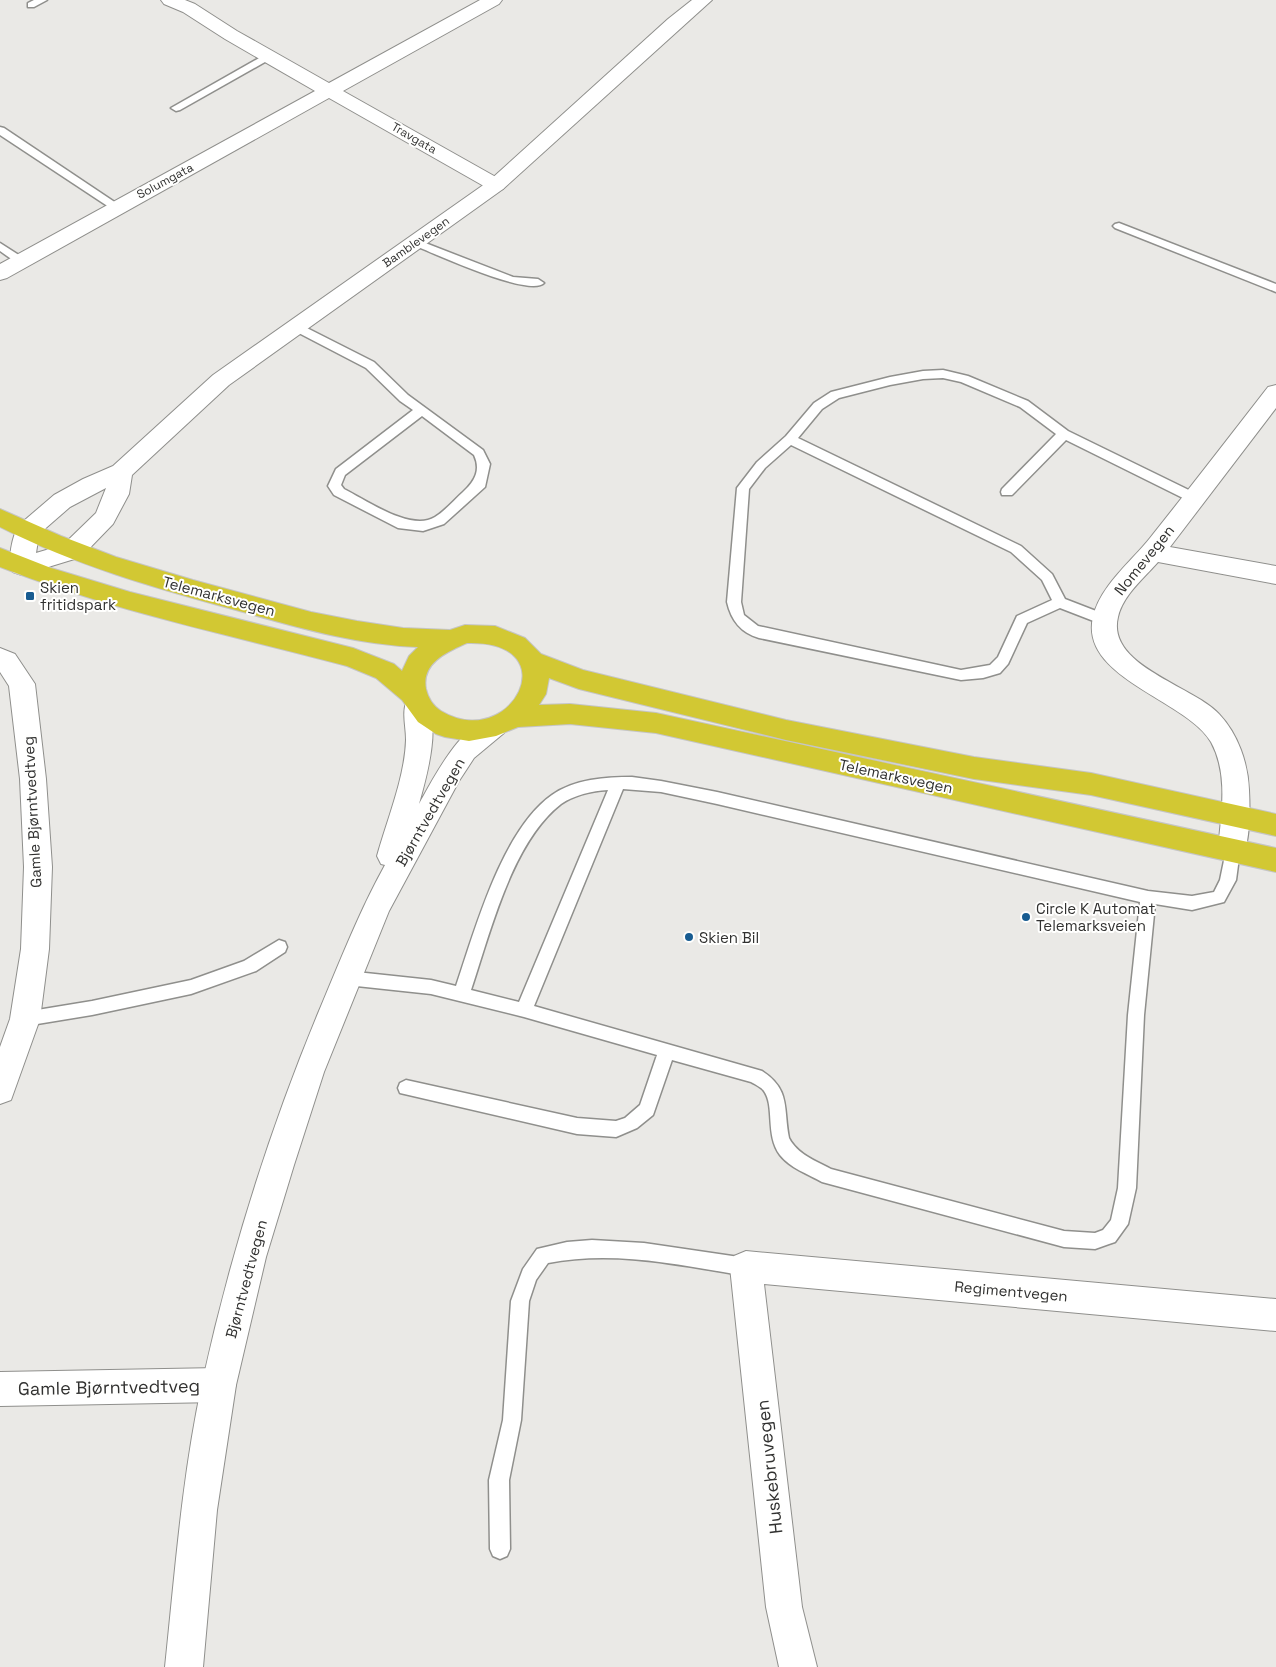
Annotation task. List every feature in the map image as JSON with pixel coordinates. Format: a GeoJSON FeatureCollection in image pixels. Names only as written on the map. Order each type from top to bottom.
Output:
{"type":"FeatureCollection","features":[{"type":"Feature","properties":{"kind":"highway","name":"Telemarksvegen"},"geometry":{"type":"LineString","coordinates":[[0,517],[26,531],[72,551],[162,581],[287,615],[394,636],[449,638]]}},
{"type":"Feature","properties":{"kind":"highway","name":"Telemarksvegen"},"geometry":{"type":"LineString","coordinates":[[11,562],[60,581],[144,605],[353,658],[385,671],[414,699],[425,714],[450,727],[464,729],[570,714],[656,723],[1276,860]]}},
{"type":"Feature","properties":{"kind":"highway","name":"Telemarksvegen"},"geometry":{"type":"LineString","coordinates":[[414,699],[411,680],[415,667],[423,656],[435,646],[449,638],[465,634],[497,636],[523,650],[532,661],[595,684],[786,730],[974,768],[1091,784],[1276,825]]}},
{"type":"Feature","properties":{"kind":"highway"},"geometry":{"type":"LineString","coordinates":[[504,722],[528,702],[536,685],[536,672],[532,661]]}},
{"type":"Feature","properties":{"kind":"street"},"geometry":{"type":"LineString","coordinates":[[170,0],[189,8],[268,56],[331,91]]}},
{"type":"Feature","properties":{"kind":"street","name":"Solumgata"},"geometry":{"type":"LineString","coordinates":[[0,273],[116,207],[331,91],[493,0]]}},
{"type":"Feature","properties":{"kind":"street","name":"Bamblevegen"},"geometry":{"type":"LineString","coordinates":[[26,531],[62,501],[121,472],[221,380],[496,185],[674,23],[703,0]]}},
{"type":"Feature","properties":{"kind":"street","name":"Travgata"},"geometry":{"type":"LineString","coordinates":[[331,91],[496,185]]}},
{"type":"Feature","properties":{"kind":"street","name":"Nomevegen"},"geometry":{"type":"LineString","coordinates":[[1104,620],[1111,600],[1152,552],[1276,392]]}},
{"type":"Feature","properties":{"kind":"street"},"geometry":{"type":"LineString","coordinates":[[11,562],[72,551],[105,518],[117,494],[121,472]]}},
{"type":"Feature","properties":{"kind":"street"},"geometry":{"type":"LineString","coordinates":[[11,562],[26,531]]}},
{"type":"Feature","properties":{"kind":"street"},"geometry":{"type":"LineString","coordinates":[[1152,552],[1276,575]]}},
{"type":"Feature","properties":{"kind":"street"},"geometry":{"type":"LineString","coordinates":[[1104,620],[1104,636],[1121,663],[1209,719],[1224,743],[1235,770],[1236,791],[1232,850]]}},
{"type":"Feature","properties":{"kind":"street","name":"Gamle Bjørntvedtveg"},"geometry":{"type":"LineString","coordinates":[[0,658],[6,661],[22,684],[33,779],[38,867],[35,949],[25,1019],[0,1090]]}},
{"type":"Feature","properties":{"kind":"street","name":"Bjørntvedtvegen"},"geometry":{"type":"LineString","coordinates":[[376,908],[416,766],[419,740],[414,699]]}},
{"type":"Feature","properties":{"kind":"street","name":"Bjørntvedtvegen"},"geometry":{"type":"LineString","coordinates":[[184,1667],[199,1510],[219,1385],[250,1257],[309,1072],[376,908],[450,773],[465,751],[504,722]]}},
{"type":"Feature","properties":{"kind":"street","name":"Regimentvegen"},"geometry":{"type":"LineString","coordinates":[[746,1267],[1276,1315]]}},
{"type":"Feature","properties":{"kind":"street","name":"Huskebruvegen"},"geometry":{"type":"LineString","coordinates":[[746,1267],[784,1607],[798,1667]]}},
{"type":"Feature","properties":{"kind":"street","name":"Gamle Bjørntvedtveg"},"geometry":{"type":"LineString","coordinates":[[0,1389],[219,1385]]}},
{"type":"Feature","properties":{"kind":"lane"},"geometry":{"type":"LineString","coordinates":[[31,5],[42,0]]}},
{"type":"Feature","properties":{"kind":"lane"},"geometry":{"type":"LineString","coordinates":[[176,108],[268,56]]}},
{"type":"Feature","properties":{"kind":"lane"},"geometry":{"type":"LineString","coordinates":[[0,130],[116,207]]}},
{"type":"Feature","properties":{"kind":"lane"},"geometry":{"type":"LineString","coordinates":[[1119,226],[1276,288]]}},
{"type":"Feature","properties":{"kind":"lane"},"geometry":{"type":"LineString","coordinates":[[415,242],[511,280],[538,283]]}},
{"type":"Feature","properties":{"kind":"lane"},"geometry":{"type":"LineString","coordinates":[[0,246],[21,261]]}},
{"type":"Feature","properties":{"kind":"lane"},"geometry":{"type":"LineString","coordinates":[[297,327],[370,365],[404,398],[422,410],[465,441],[479,453],[484,464],[480,484],[439,521],[423,526],[403,524],[339,492],[334,486],[340,472],[422,410]]}},
{"type":"Feature","properties":{"kind":"lane"},"geometry":{"type":"LineString","coordinates":[[1060,602],[1022,620],[1003,660],[995,669],[983,673],[961,675],[759,633],[745,626],[736,616],[734,602],[743,488],[761,465],[790,439],[818,406],[835,395],[890,381],[923,375],[943,374],[964,379],[1024,404],[1064,434],[1194,498]]}},
{"type":"Feature","properties":{"kind":"lane"},"geometry":{"type":"LineString","coordinates":[[1007,492],[1064,434]]}},
{"type":"Feature","properties":{"kind":"lane"},"geometry":{"type":"LineString","coordinates":[[790,439],[1016,549],[1047,576],[1060,602],[1104,620]]}},
{"type":"Feature","properties":{"kind":"lane"},"geometry":{"type":"LineString","coordinates":[[461,995],[500,886],[529,827],[557,800],[581,788],[605,784],[649,784],[1148,897],[1192,903],[1220,897],[1228,880],[1232,850]]}},
{"type":"Feature","properties":{"kind":"lane"},"geometry":{"type":"LineString","coordinates":[[524,1010],[618,784]]}},
{"type":"Feature","properties":{"kind":"lane"},"geometry":{"type":"LineString","coordinates":[[347,978],[432,987],[524,1010],[756,1076],[770,1086],[775,1101],[777,1131],[784,1147],[796,1159],[828,1176],[1064,1239],[1095,1241],[1109,1236],[1119,1224],[1127,1188],[1136,1015],[1148,897]]}},
{"type":"Feature","properties":{"kind":"lane"},"geometry":{"type":"LineString","coordinates":[[25,1019],[92,1008],[191,987],[250,966],[279,947]]}},
{"type":"Feature","properties":{"kind":"lane"},"geometry":{"type":"LineString","coordinates":[[406,1088],[577,1126],[616,1129],[631,1123],[647,1110],[667,1051]]}},
{"type":"Feature","properties":{"kind":"lane"},"geometry":{"type":"LineString","coordinates":[[500,1549],[500,1480],[512,1420],[520,1301],[529,1275],[544,1255],[558,1251],[612,1249],[746,1267]]}},
{"type":"Feature","properties":{"kind":"place","name":"Skien fritidspark"},"geometry":{"type":"Point","coordinates":[30,596]}},
{"type":"Feature","properties":{"kind":"place","name":"Circle K Automat Telemarksveien"},"geometry":{"type":"Point","coordinates":[1026,917]}},
{"type":"Feature","properties":{"kind":"place","name":"Skien Bil"},"geometry":{"type":"Point","coordinates":[689,937]}}]}
